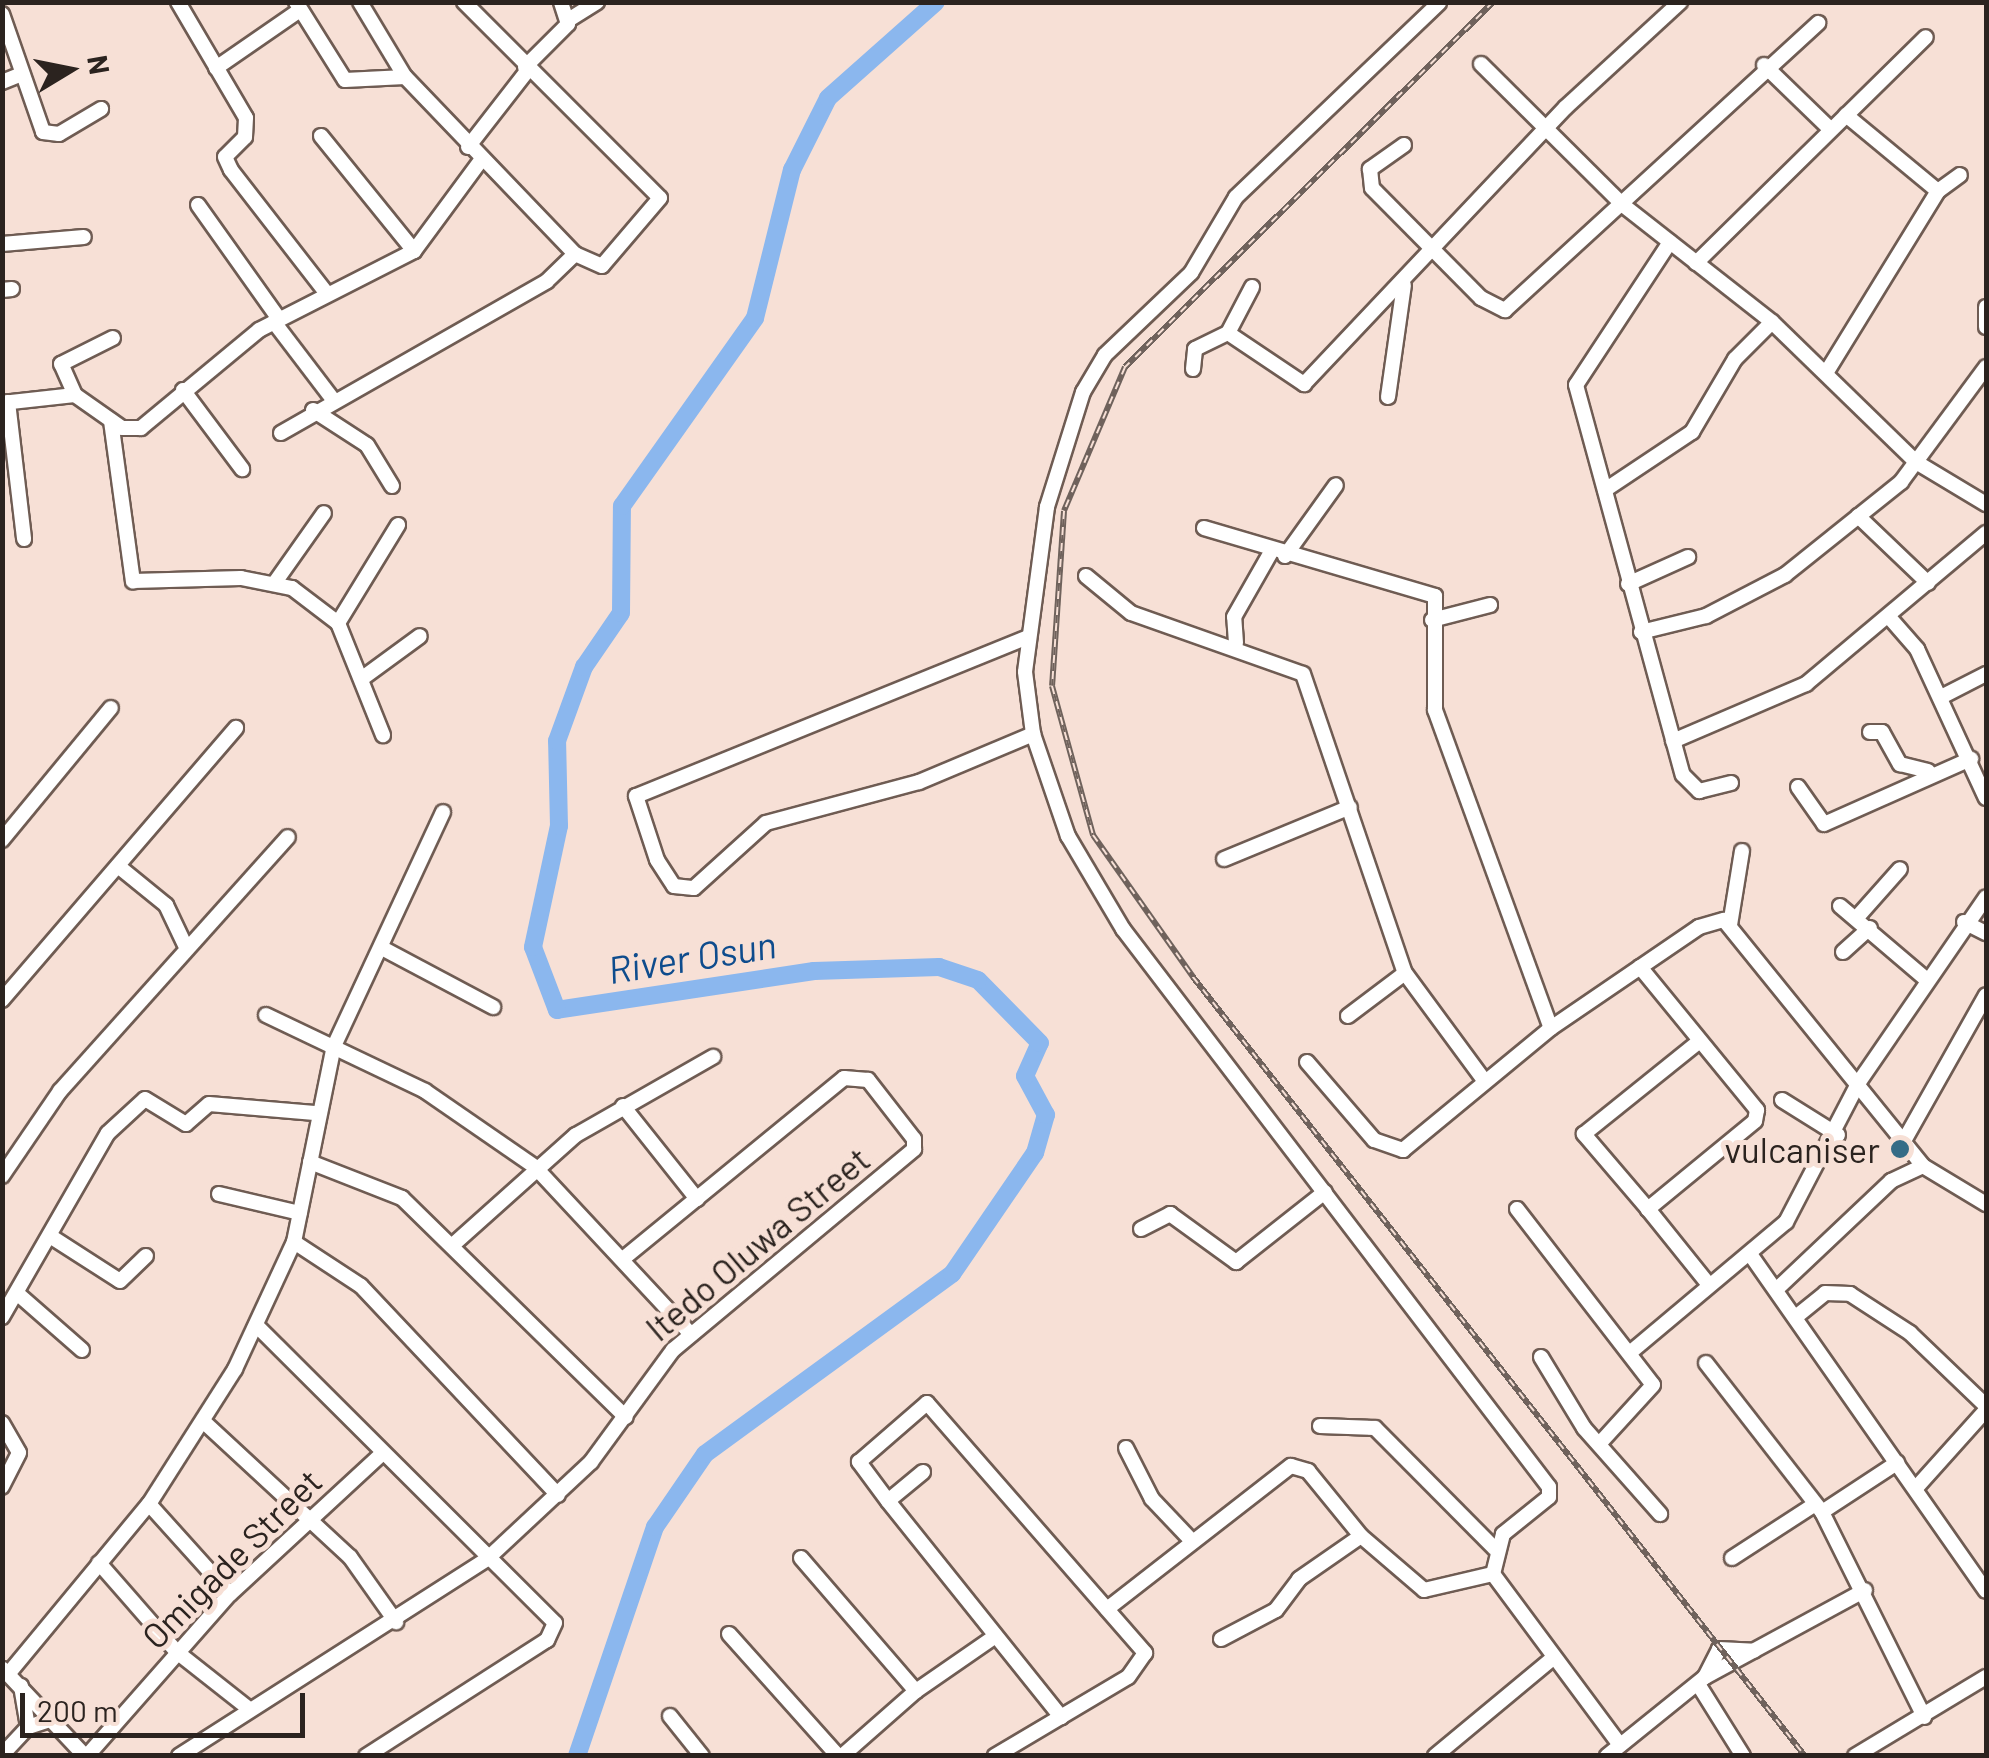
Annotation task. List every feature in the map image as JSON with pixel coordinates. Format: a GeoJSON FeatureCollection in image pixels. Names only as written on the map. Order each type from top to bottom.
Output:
{"type":"FeatureCollection","features":[{"type":"Feature","properties":{"kind":"street"},"geometry":{"type":"LineString","coordinates":[[178,2],[248,127],[225,157],[231,170],[326,291]]}},
{"type":"Feature","properties":{"kind":"street"},"geometry":{"type":"LineString","coordinates":[[360,2],[405,76],[468,147],[575,254],[602,266],[660,198],[464,2]]}},
{"type":"Feature","properties":{"kind":"street"},"geometry":{"type":"LineString","coordinates":[[560,2],[570,19]]}},
{"type":"Feature","properties":{"kind":"street"},"geometry":{"type":"LineString","coordinates":[[468,147],[527,68],[570,19],[597,2]]}},
{"type":"Feature","properties":{"kind":"street"},"geometry":{"type":"LineString","coordinates":[[1228,333],[1300,386],[1680,2]]}},
{"type":"Feature","properties":{"kind":"street"},"geometry":{"type":"LineString","coordinates":[[1439,3],[1236,197],[1191,273],[1105,355],[1061,455],[1028,637],[1033,734],[1068,836],[1123,930],[1550,1487],[1495,1550],[1492,1574],[1620,1745]]}},
{"type":"Feature","properties":{"kind":"street"},"geometry":{"type":"LineString","coordinates":[[216,68],[298,6],[354,85],[405,76]]}},
{"type":"Feature","properties":{"kind":"street"},"geometry":{"type":"LineString","coordinates":[[2,14],[44,132],[59,134],[101,110]]}},
{"type":"Feature","properties":{"kind":"street"},"geometry":{"type":"LineString","coordinates":[[1404,145],[1367,178],[1436,250],[1506,310],[1623,204],[1764,65],[1818,23]]}},
{"type":"Feature","properties":{"kind":"street"},"geometry":{"type":"LineString","coordinates":[[1696,263],[1926,37]]}},
{"type":"Feature","properties":{"kind":"street"},"geometry":{"type":"LineString","coordinates":[[1481,64],[1623,204],[1772,322],[1916,462],[1986,504]]}},
{"type":"Feature","properties":{"kind":"street"},"geometry":{"type":"LineString","coordinates":[[1764,65],[1830,129]]}},
{"type":"Feature","properties":{"kind":"street"},"geometry":{"type":"LineString","coordinates":[[2,82],[22,74]]}},
{"type":"Feature","properties":{"kind":"street"},"geometry":{"type":"LineString","coordinates":[[1846,116],[1938,191]]}},
{"type":"Feature","properties":{"kind":"street"},"geometry":{"type":"LineString","coordinates":[[321,136],[414,251]]}},
{"type":"Feature","properties":{"kind":"street"},"geometry":{"type":"LineString","coordinates":[[113,338],[60,364],[75,395],[111,421],[135,430],[276,321],[326,291],[414,251],[481,160]]}},
{"type":"Feature","properties":{"kind":"street"},"geometry":{"type":"LineString","coordinates":[[1826,373],[1938,191],[1960,175]]}},
{"type":"Feature","properties":{"kind":"street"},"geometry":{"type":"LineString","coordinates":[[198,204],[332,398]]}},
{"type":"Feature","properties":{"kind":"street"},"geometry":{"type":"LineString","coordinates":[[2,244],[84,237]]}},
{"type":"Feature","properties":{"kind":"street"},"geometry":{"type":"LineString","coordinates":[[1670,242],[1576,385],[1673,741],[1693,788],[1731,783]]}},
{"type":"Feature","properties":{"kind":"street"},"geometry":{"type":"LineString","coordinates":[[281,434],[332,398],[448,340],[575,254]]}},
{"type":"Feature","properties":{"kind":"street"},"geometry":{"type":"LineString","coordinates":[[1388,397],[1404,285]]}},
{"type":"Feature","properties":{"kind":"street"},"geometry":{"type":"LineString","coordinates":[[1193,369],[1196,349],[1228,333],[1252,287]]}},
{"type":"Feature","properties":{"kind":"street"},"geometry":{"type":"LineString","coordinates":[[1986,307],[1986,327]]}},
{"type":"Feature","properties":{"kind":"street"},"geometry":{"type":"LineString","coordinates":[[1605,490],[1692,432],[1736,359],[1772,322]]}},
{"type":"Feature","properties":{"kind":"street"},"geometry":{"type":"LineString","coordinates":[[1641,632],[1706,616],[1785,574],[1858,516],[1916,462],[1984,376]]}},
{"type":"Feature","properties":{"kind":"street"},"geometry":{"type":"LineString","coordinates":[[183,390],[242,469]]}},
{"type":"Feature","properties":{"kind":"street"},"geometry":{"type":"LineString","coordinates":[[24,539],[5,403],[75,395]]}},
{"type":"Feature","properties":{"kind":"street"},"geometry":{"type":"LineString","coordinates":[[313,410],[367,445],[392,486]]}},
{"type":"Feature","properties":{"kind":"street"},"geometry":{"type":"LineString","coordinates":[[111,421],[133,580],[276,581],[338,623],[364,677],[383,735]]}},
{"type":"Feature","properties":{"kind":"street"},"geometry":{"type":"LineString","coordinates":[[1236,643],[1234,617],[1278,555],[1336,485]]}},
{"type":"Feature","properties":{"kind":"street"},"geometry":{"type":"LineString","coordinates":[[276,581],[324,513]]}},
{"type":"Feature","properties":{"kind":"street"},"geometry":{"type":"LineString","coordinates":[[1858,516],[1928,583]]}},
{"type":"Feature","properties":{"kind":"street"},"geometry":{"type":"LineString","coordinates":[[338,623],[398,525]]}},
{"type":"Feature","properties":{"kind":"street"},"geometry":{"type":"LineString","coordinates":[[1204,528],[1278,555],[1426,587],[1435,596],[1434,710],[1551,1028]]}},
{"type":"Feature","properties":{"kind":"street"},"geometry":{"type":"LineString","coordinates":[[1673,741],[1806,684],[1986,534]]}},
{"type":"Feature","properties":{"kind":"street"},"geometry":{"type":"LineString","coordinates":[[1628,584],[1688,557]]}},
{"type":"Feature","properties":{"kind":"street"},"geometry":{"type":"LineString","coordinates":[[1086,576],[1131,613],[1236,643],[1303,674],[1405,973],[1484,1080]]}},
{"type":"Feature","properties":{"kind":"street"},"geometry":{"type":"LineString","coordinates":[[1432,620],[1490,604]]}},
{"type":"Feature","properties":{"kind":"street"},"geometry":{"type":"LineString","coordinates":[[1889,617],[1943,696],[1986,798]]}},
{"type":"Feature","properties":{"kind":"street"},"geometry":{"type":"LineString","coordinates":[[364,677],[420,636]]}},
{"type":"Feature","properties":{"kind":"street"},"geometry":{"type":"LineString","coordinates":[[1028,637],[636,796],[657,860],[674,886],[694,888],[766,823],[919,782],[1033,734]]}},
{"type":"Feature","properties":{"kind":"street"},"geometry":{"type":"LineString","coordinates":[[1943,696],[1986,674]]}},
{"type":"Feature","properties":{"kind":"street"},"geometry":{"type":"LineString","coordinates":[[2,840],[111,708]]}},
{"type":"Feature","properties":{"kind":"street"},"geometry":{"type":"LineString","coordinates":[[2,1000],[236,728]]}},
{"type":"Feature","properties":{"kind":"street"},"geometry":{"type":"LineString","coordinates":[[1870,732],[1882,732],[1900,764],[1928,771]]}},
{"type":"Feature","properties":{"kind":"street"},"geometry":{"type":"LineString","coordinates":[[1798,787],[1824,824],[1928,771],[1972,759]]}},
{"type":"Feature","properties":{"kind":"street"},"geometry":{"type":"LineString","coordinates":[[1224,859],[1350,807]]}},
{"type":"Feature","properties":{"kind":"street"},"geometry":{"type":"LineString","coordinates":[[86,1756],[6,1670],[149,1504],[204,1422],[256,1326],[294,1242],[315,1113],[334,1046],[443,812]]}},
{"type":"Feature","properties":{"kind":"street"},"geometry":{"type":"LineString","coordinates":[[2,1176],[60,1091],[184,945],[288,837]]}},
{"type":"Feature","properties":{"kind":"street"},"geometry":{"type":"LineString","coordinates":[[1742,851],[1730,925],[1906,1139],[1923,1166],[1986,1204]]}},
{"type":"Feature","properties":{"kind":"street"},"geometry":{"type":"LineString","coordinates":[[118,866],[166,906],[184,945]]}},
{"type":"Feature","properties":{"kind":"street"},"geometry":{"type":"LineString","coordinates":[[1860,914],[1900,869]]}},
{"type":"Feature","properties":{"kind":"street"},"geometry":{"type":"LineString","coordinates":[[1632,1351],[1786,1222],[1838,1134],[1859,1082],[1964,922],[1986,896]]}},
{"type":"Feature","properties":{"kind":"street"},"geometry":{"type":"LineString","coordinates":[[1840,906],[1860,914],[1927,980]]}},
{"type":"Feature","properties":{"kind":"street"},"geometry":{"type":"LineString","coordinates":[[1964,922],[1986,934]]}},
{"type":"Feature","properties":{"kind":"street"},"geometry":{"type":"LineString","coordinates":[[1307,1062],[1386,1151],[1414,1146],[1484,1080],[1551,1028],[1699,927],[1730,925]]}},
{"type":"Feature","properties":{"kind":"street"},"geometry":{"type":"LineString","coordinates":[[1844,952],[1870,928]]}},
{"type":"Feature","properties":{"kind":"street"},"geometry":{"type":"LineString","coordinates":[[382,948],[493,1007]]}},
{"type":"Feature","properties":{"kind":"street"},"geometry":{"type":"LineString","coordinates":[[1640,968],[1758,1116],[1648,1210]]}},
{"type":"Feature","properties":{"kind":"street"},"geometry":{"type":"LineString","coordinates":[[1348,1016],[1405,973]]}},
{"type":"Feature","properties":{"kind":"street"},"geometry":{"type":"LineString","coordinates":[[1906,1139],[1986,995]]}},
{"type":"Feature","properties":{"kind":"street"},"geometry":{"type":"LineString","coordinates":[[266,1015],[451,1106],[535,1167],[692,1334]]}},
{"type":"Feature","properties":{"kind":"street"},"geometry":{"type":"LineString","coordinates":[[1697,1044],[1584,1134],[1709,1285]]}},
{"type":"Feature","properties":{"kind":"street"},"geometry":{"type":"LineString","coordinates":[[455,1243],[535,1167],[624,1106],[713,1057]]}},
{"type":"Feature","properties":{"kind":"street","name":"Itedo Oluwa Street"},"geometry":{"type":"LineString","coordinates":[[179,1756],[248,1708],[396,1622],[487,1559],[558,1495],[692,1334],[914,1149],[893,1108],[854,1075],[697,1199]]}},
{"type":"Feature","properties":{"kind":"street"},"geometry":{"type":"LineString","coordinates":[[2,1317],[108,1133],[148,1097],[186,1124],[208,1104],[315,1113]]}},
{"type":"Feature","properties":{"kind":"street"},"geometry":{"type":"LineString","coordinates":[[1782,1100],[1838,1134]]}},
{"type":"Feature","properties":{"kind":"street"},"geometry":{"type":"LineString","coordinates":[[623,1260],[697,1199],[624,1106]]}},
{"type":"Feature","properties":{"kind":"street"},"geometry":{"type":"LineString","coordinates":[[310,1162],[374,1181],[455,1243],[626,1417]]}},
{"type":"Feature","properties":{"kind":"street"},"geometry":{"type":"LineString","coordinates":[[1778,1288],[1891,1182],[1923,1166]]}},
{"type":"Feature","properties":{"kind":"street"},"geometry":{"type":"LineString","coordinates":[[1141,1229],[1170,1214],[1236,1262],[1325,1192]]}},
{"type":"Feature","properties":{"kind":"street"},"geometry":{"type":"LineString","coordinates":[[218,1194],[300,1214]]}},
{"type":"Feature","properties":{"kind":"street"},"geometry":{"type":"LineString","coordinates":[[1518,1209],[1632,1351],[1654,1391],[1601,1442]]}},
{"type":"Feature","properties":{"kind":"street"},"geometry":{"type":"LineString","coordinates":[[50,1236],[120,1281],[146,1256]]}},
{"type":"Feature","properties":{"kind":"street"},"geometry":{"type":"LineString","coordinates":[[294,1242],[361,1286],[558,1495]]}},
{"type":"Feature","properties":{"kind":"street"},"geometry":{"type":"LineString","coordinates":[[1750,1254],[1778,1288],[1986,1591]]}},
{"type":"Feature","properties":{"kind":"street"},"geometry":{"type":"LineString","coordinates":[[1797,1316],[1825,1292],[1850,1294],[1910,1333],[1986,1408],[1916,1488]]}},
{"type":"Feature","properties":{"kind":"street"},"geometry":{"type":"LineString","coordinates":[[18,1294],[82,1350]]}},
{"type":"Feature","properties":{"kind":"street"},"geometry":{"type":"LineString","coordinates":[[256,1326],[553,1631],[385,1750],[366,1756]]}},
{"type":"Feature","properties":{"kind":"street"},"geometry":{"type":"LineString","coordinates":[[1541,1356],[1601,1442],[1660,1514]]}},
{"type":"Feature","properties":{"kind":"street"},"geometry":{"type":"LineString","coordinates":[[1706,1363],[1818,1508],[1865,1590],[1924,1717]]}},
{"type":"Feature","properties":{"kind":"street"},"geometry":{"type":"LineString","coordinates":[[996,1756],[1062,1717],[1143,1664],[1145,1653],[927,1403],[860,1462],[994,1637],[1062,1717]]}},
{"type":"Feature","properties":{"kind":"street"},"geometry":{"type":"LineString","coordinates":[[204,1422],[363,1570],[396,1622]]}},
{"type":"Feature","properties":{"kind":"street"},"geometry":{"type":"LineString","coordinates":[[2,1423],[18,1453],[2,1487]]}},
{"type":"Feature","properties":{"kind":"street"},"geometry":{"type":"LineString","coordinates":[[1320,1426],[1374,1428],[1495,1550]]}},
{"type":"Feature","properties":{"kind":"street"},"geometry":{"type":"LineString","coordinates":[[1126,1448],[1152,1499],[1192,1540]]}},
{"type":"Feature","properties":{"kind":"street","name":"Omigade Street"},"geometry":{"type":"LineString","coordinates":[[86,1756],[230,1594],[383,1453]]}},
{"type":"Feature","properties":{"kind":"street"},"geometry":{"type":"LineString","coordinates":[[1732,1558],[1897,1464]]}},
{"type":"Feature","properties":{"kind":"street"},"geometry":{"type":"LineString","coordinates":[[1107,1609],[1291,1466],[1308,1471],[1361,1536],[1424,1590],[1492,1574]]}},
{"type":"Feature","properties":{"kind":"street"},"geometry":{"type":"LineString","coordinates":[[888,1501],[923,1472]]}},
{"type":"Feature","properties":{"kind":"street"},"geometry":{"type":"LineString","coordinates":[[149,1504],[230,1594]]}},
{"type":"Feature","properties":{"kind":"street"},"geometry":{"type":"LineString","coordinates":[[1221,1639],[1276,1610],[1299,1579],[1361,1536]]}},
{"type":"Feature","properties":{"kind":"street"},"geometry":{"type":"LineString","coordinates":[[801,1558],[916,1691]]}},
{"type":"Feature","properties":{"kind":"street"},"geometry":{"type":"LineString","coordinates":[[99,1564],[177,1652],[248,1708]]}},
{"type":"Feature","properties":{"kind":"street"},"geometry":{"type":"LineString","coordinates":[[1607,1756],[1701,1680],[1865,1590]]}},
{"type":"Feature","properties":{"kind":"street"},"geometry":{"type":"LineString","coordinates":[[729,1634],[840,1756],[916,1691],[994,1637]]}},
{"type":"Feature","properties":{"kind":"street"},"geometry":{"type":"LineString","coordinates":[[1435,1756],[1552,1659]]}},
{"type":"Feature","properties":{"kind":"street"},"geometry":{"type":"LineString","coordinates":[[1855,1756],[1986,1676]]}},
{"type":"Feature","properties":{"kind":"street"},"geometry":{"type":"LineString","coordinates":[[1701,1680],[1742,1756]]}},
{"type":"Feature","properties":{"kind":"street"},"geometry":{"type":"LineString","coordinates":[[21,1686],[28,1727]]}},
{"type":"Feature","properties":{"kind":"street"},"geometry":{"type":"LineString","coordinates":[[670,1716],[702,1756]]}},
{"type":"Feature","properties":{"kind":"street"},"geometry":{"type":"LineString","coordinates":[[2,1756],[28,1727],[52,1719]]}},
{"type":"Feature","properties":{"kind":"waterway","name":"River Osun"},"geometry":{"type":"LineString","coordinates":[[577,1756],[655,1527],[705,1454],[952,1274],[1035,1153],[1046,1115],[1025,1076],[1040,1043],[978,980],[939,967],[814,971],[557,1010],[533,947],[559,826],[557,741],[584,667],[621,613],[622,506],[755,318],[792,170],[828,98],[936,2]]}},
{"type":"Feature","properties":{"kind":"railway"},"geometry":{"type":"LineString","coordinates":[[1493,2],[1125,367],[1064,511],[1052,686],[1093,835],[1193,977],[1805,1756]]}},
{"type":"Feature","properties":{"kind":"place","name":"vulcaniser"},"geometry":{"type":"Point","coordinates":[1900,1149]}}]}
